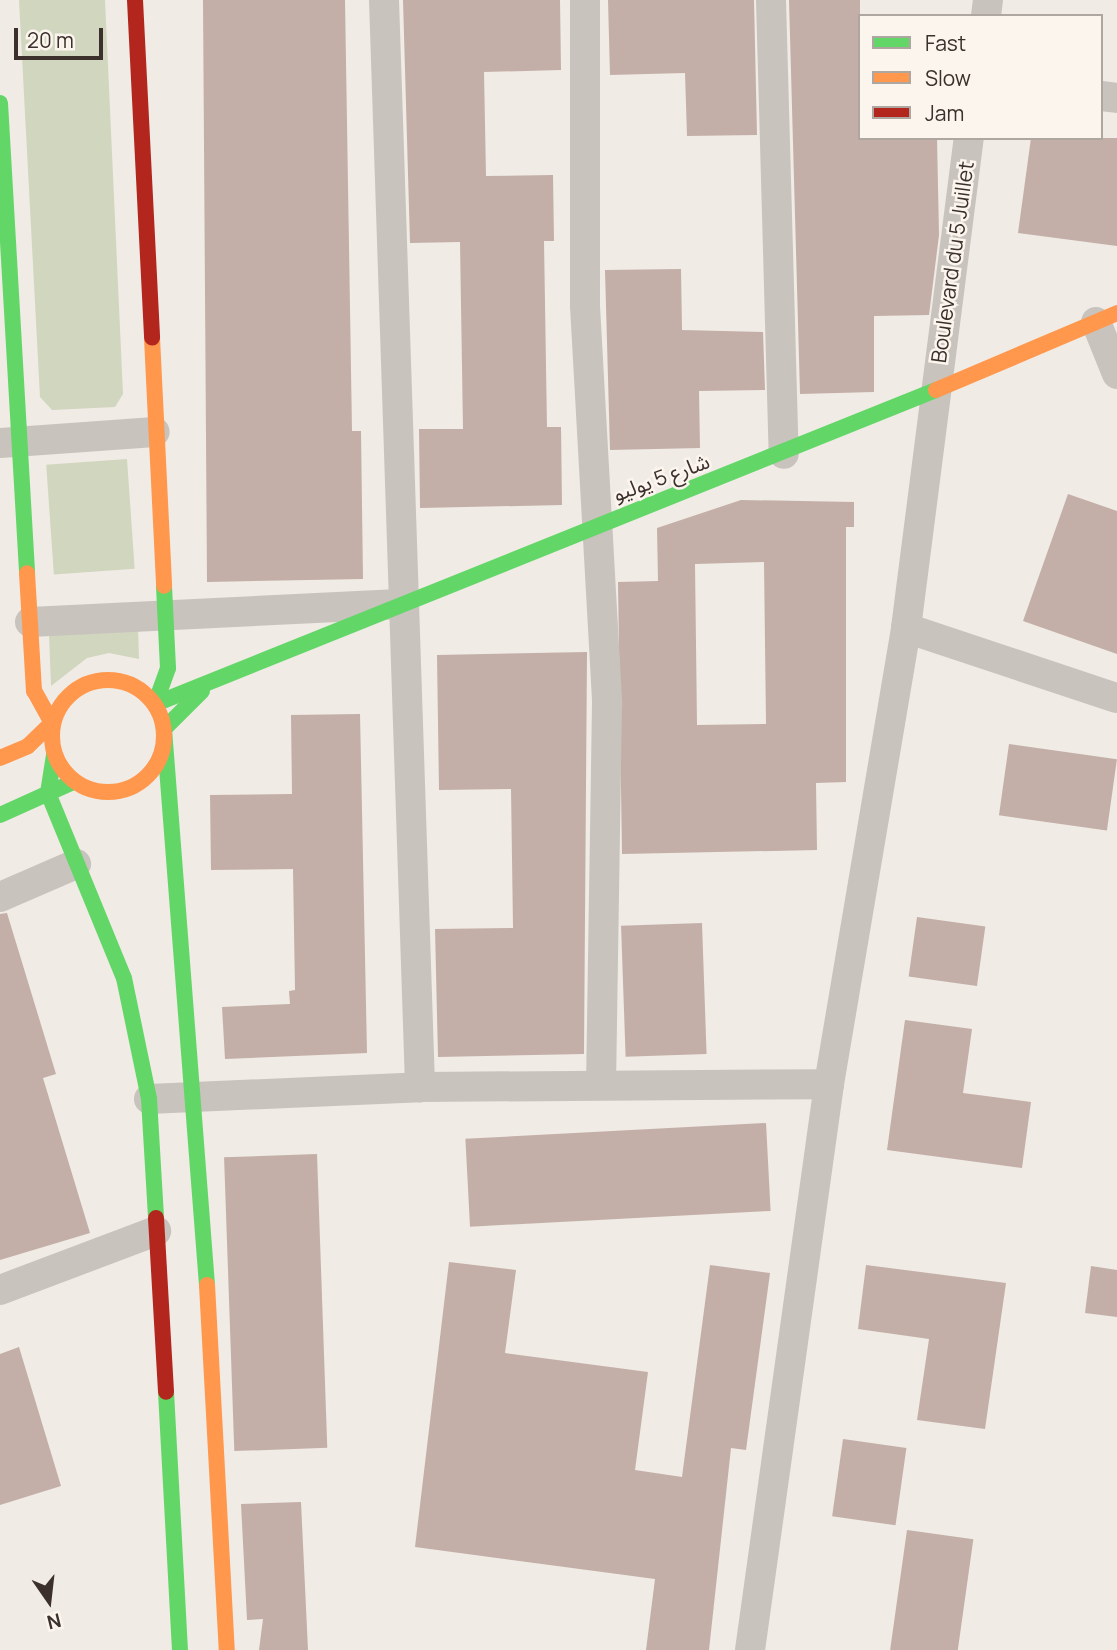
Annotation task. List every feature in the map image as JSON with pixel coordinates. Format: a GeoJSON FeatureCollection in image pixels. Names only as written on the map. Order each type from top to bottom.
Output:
{"type":"FeatureCollection","features":[{"type":"Feature","properties":{"kind":"street"},"geometry":{"type":"LineString","coordinates":[[135,0],[168,668],[155,704]]}},
{"type":"Feature","properties":{"kind":"street"},"geometry":{"type":"LineString","coordinates":[[384,0],[419,1087]]}},
{"type":"Feature","properties":{"kind":"street"},"geometry":{"type":"LineString","coordinates":[[585,0],[585,306],[594,525],[607,704],[601,1083]]}},
{"type":"Feature","properties":{"kind":"street"},"geometry":{"type":"LineString","coordinates":[[771,0],[784,454]]}},
{"type":"Feature","properties":{"kind":"street"},"geometry":{"type":"LineString","coordinates":[[0,103],[10,441],[30,622],[34,691],[52,723],[54,755],[48,793],[124,978],[149,1099],[180,1650]]}},
{"type":"Feature","properties":{"kind":"street","name":"Boulevard du 5 Juillet"},"geometry":{"type":"LineString","coordinates":[[750,1650],[829,1084],[906,628],[969,140]]}},
{"type":"Feature","properties":{"kind":"street"},"geometry":{"type":"LineString","coordinates":[[1106,317],[1117,374]]}},
{"type":"Feature","properties":{"kind":"street","name":"شارع 5 يوليو"},"geometry":{"type":"LineString","coordinates":[[155,704],[218,675],[404,604],[594,525],[784,454],[936,386],[1106,317]]}},
{"type":"Feature","properties":{"kind":"street"},"geometry":{"type":"LineString","coordinates":[[10,441],[155,432]]}},
{"type":"Feature","properties":{"kind":"street"},"geometry":{"type":"LineString","coordinates":[[30,622],[166,610],[404,604]]}},
{"type":"Feature","properties":{"kind":"street"},"geometry":{"type":"LineString","coordinates":[[906,628],[1117,698]]}},
{"type":"Feature","properties":{"kind":"street","name":"شارع 5 يوليو"},"geometry":{"type":"LineString","coordinates":[[164,729],[218,675]]}},
{"type":"Feature","properties":{"kind":"street"},"geometry":{"type":"LineString","coordinates":[[0,758],[28,746],[52,723],[72,692],[107,679],[141,690],[155,704],[164,729],[195,1096],[227,1650]]}},
{"type":"Feature","properties":{"kind":"street"},"geometry":{"type":"LineString","coordinates":[[54,755],[74,782],[109,793],[144,779],[163,748],[164,729]]}},
{"type":"Feature","properties":{"kind":"street"},"geometry":{"type":"LineString","coordinates":[[0,815],[74,782]]}},
{"type":"Feature","properties":{"kind":"street"},"geometry":{"type":"LineString","coordinates":[[0,897],[76,864]]}},
{"type":"Feature","properties":{"kind":"street"},"geometry":{"type":"LineString","coordinates":[[149,1099],[419,1087],[601,1083],[829,1084]]}},
{"type":"Feature","properties":{"kind":"street"},"geometry":{"type":"LineString","coordinates":[[0,1290],[156,1231]]}},
{"type":"Feature","properties":{"kind":"green space"},"geometry":{"type":"Polygon","coordinates":[[[19,0],[105,0],[123,394],[115,407],[52,410],[40,397],[19,0]]]}},
{"type":"Feature","properties":{"kind":"green space"},"geometry":{"type":"Polygon","coordinates":[[[127,459],[135,569],[54,574],[46,465],[127,459]]]}},
{"type":"Feature","properties":{"kind":"green space"},"geometry":{"type":"Polygon","coordinates":[[[138,626],[139,659],[109,653],[87,658],[51,686],[49,634],[138,626]]]}},
{"type":"Feature","properties":{"kind":"building"},"geometry":{"type":"Polygon","coordinates":[[[203,0],[345,0],[352,431],[361,431],[363,579],[207,582],[203,0]]]}},
{"type":"Feature","properties":{"kind":"building"},"geometry":{"type":"Polygon","coordinates":[[[403,0],[560,0],[561,70],[484,72],[486,176],[553,175],[554,241],[544,241],[547,427],[561,427],[562,505],[420,508],[419,429],[463,429],[460,242],[410,243],[403,0]]]}},
{"type":"Feature","properties":{"kind":"building"},"geometry":{"type":"Polygon","coordinates":[[[608,0],[754,0],[757,135],[687,136],[685,73],[610,75],[608,0]]]}},
{"type":"Feature","properties":{"kind":"building"},"geometry":{"type":"Polygon","coordinates":[[[789,0],[860,0],[858,140],[937,140],[939,235],[929,315],[874,316],[874,392],[800,394],[789,0]]]}},
{"type":"Feature","properties":{"kind":"building"},"geometry":{"type":"Polygon","coordinates":[[[1117,138],[1117,246],[1018,233],[1031,140],[1117,138]]]}},
{"type":"Feature","properties":{"kind":"building"},"geometry":{"type":"Polygon","coordinates":[[[681,269],[682,330],[763,332],[765,390],[699,391],[700,448],[610,450],[605,270],[681,269]]]}},
{"type":"Feature","properties":{"kind":"building"},"geometry":{"type":"Polygon","coordinates":[[[1068,494],[1117,511],[1117,654],[1023,621],[1068,494]]]}},
{"type":"Feature","properties":{"kind":"building"},"geometry":{"type":"Polygon","coordinates":[[[741,500],[854,502],[854,527],[846,527],[846,782],[816,783],[817,850],[622,854],[618,582],[658,581],[657,528],[741,500]],[[764,562],[695,564],[697,725],[766,724],[764,562]]]}},
{"type":"Feature","properties":{"kind":"building"},"geometry":{"type":"Polygon","coordinates":[[[587,652],[584,1054],[438,1057],[435,929],[513,928],[511,789],[439,790],[437,655],[587,652]]]}},
{"type":"Feature","properties":{"kind":"building"},"geometry":{"type":"Polygon","coordinates":[[[360,714],[367,1053],[225,1059],[222,1007],[290,1004],[289,991],[295,990],[293,869],[211,870],[210,795],[292,794],[291,715],[360,714]]]}},
{"type":"Feature","properties":{"kind":"building"},"geometry":{"type":"Polygon","coordinates":[[[1009,744],[1117,759],[1107,830],[999,815],[1009,744]]]}},
{"type":"Feature","properties":{"kind":"building"},"geometry":{"type":"Polygon","coordinates":[[[7,913],[56,1074],[43,1078],[90,1233],[0,1260],[0,914],[7,913]]]}},
{"type":"Feature","properties":{"kind":"building"},"geometry":{"type":"Polygon","coordinates":[[[917,917],[985,927],[977,986],[909,976],[917,917]]]}},
{"type":"Feature","properties":{"kind":"building"},"geometry":{"type":"Polygon","coordinates":[[[702,923],[707,1054],[626,1057],[621,926],[702,923]]]}},
{"type":"Feature","properties":{"kind":"building"},"geometry":{"type":"Polygon","coordinates":[[[905,1020],[972,1029],[963,1093],[1031,1102],[1022,1168],[887,1150],[905,1020]]]}},
{"type":"Feature","properties":{"kind":"building"},"geometry":{"type":"Polygon","coordinates":[[[766,1123],[771,1211],[470,1227],[465,1139],[766,1123]]]}},
{"type":"Feature","properties":{"kind":"building"},"geometry":{"type":"Polygon","coordinates":[[[317,1154],[327,1448],[234,1451],[224,1157],[317,1154]]]}},
{"type":"Feature","properties":{"kind":"building"},"geometry":{"type":"Polygon","coordinates":[[[449,1262],[516,1270],[505,1353],[648,1372],[635,1470],[682,1477],[710,1265],[770,1273],[746,1450],[731,1448],[709,1650],[646,1650],[655,1579],[415,1547],[449,1262]]]}},
{"type":"Feature","properties":{"kind":"building"},"geometry":{"type":"Polygon","coordinates":[[[866,1265],[1006,1283],[985,1429],[917,1420],[929,1339],[858,1329],[866,1265]]]}},
{"type":"Feature","properties":{"kind":"building"},"geometry":{"type":"Polygon","coordinates":[[[1091,1266],[1117,1270],[1117,1317],[1085,1313],[1091,1266]]]}},
{"type":"Feature","properties":{"kind":"building"},"geometry":{"type":"Polygon","coordinates":[[[19,1347],[61,1486],[0,1505],[0,1354],[19,1347]]]}},
{"type":"Feature","properties":{"kind":"building"},"geometry":{"type":"Polygon","coordinates":[[[843,1439],[906,1448],[896,1525],[832,1516],[843,1439]]]}},
{"type":"Feature","properties":{"kind":"building"},"geometry":{"type":"Polygon","coordinates":[[[301,1502],[308,1650],[259,1650],[263,1619],[247,1620],[241,1504],[301,1502]]]}},
{"type":"Feature","properties":{"kind":"building"},"geometry":{"type":"Polygon","coordinates":[[[907,1530],[973,1539],[958,1650],[890,1650],[907,1530]]]}},
{"type":"Feature","properties":{"kind":"traffic: fast"},"geometry":{"type":"LineString","coordinates":[[0,103],[27,573]]}},
{"type":"Feature","properties":{"kind":"traffic: fast"},"geometry":{"type":"LineString","coordinates":[[155,704],[936,390]]}},
{"type":"Feature","properties":{"kind":"traffic: fast"},"geometry":{"type":"LineString","coordinates":[[155,704],[168,668],[164,586]]}},
{"type":"Feature","properties":{"kind":"traffic: fast"},"geometry":{"type":"LineString","coordinates":[[202,691],[164,729],[207,1285]]}},
{"type":"Feature","properties":{"kind":"traffic: fast"},"geometry":{"type":"LineString","coordinates":[[54,755],[48,793],[124,978],[149,1099],[156,1218]]}},
{"type":"Feature","properties":{"kind":"traffic: fast"},"geometry":{"type":"LineString","coordinates":[[0,815],[71,783]]}},
{"type":"Feature","properties":{"kind":"traffic: fast"},"geometry":{"type":"LineString","coordinates":[[166,1392],[180,1650]]}},
{"type":"Feature","properties":{"kind":"traffic: slow"},"geometry":{"type":"LineString","coordinates":[[936,390],[1117,313]]}},
{"type":"Feature","properties":{"kind":"traffic: slow"},"geometry":{"type":"LineString","coordinates":[[152,338],[164,586]]}},
{"type":"Feature","properties":{"kind":"traffic: slow"},"geometry":{"type":"LineString","coordinates":[[0,758],[28,746],[52,723],[34,691],[27,573]]}},
{"type":"Feature","properties":{"kind":"traffic: slow"},"geometry":{"type":"LineString","coordinates":[[108,680],[130,684],[148,696],[160,714],[164,736],[160,758],[148,776],[130,788],[108,792],[86,788],[68,776],[56,758],[52,736],[56,714],[68,696],[86,684],[108,680]]}},
{"type":"Feature","properties":{"kind":"traffic: slow"},"geometry":{"type":"LineString","coordinates":[[207,1285],[227,1650]]}},
{"type":"Feature","properties":{"kind":"traffic: jam"},"geometry":{"type":"LineString","coordinates":[[135,0],[152,338]]}},
{"type":"Feature","properties":{"kind":"traffic: jam"},"geometry":{"type":"LineString","coordinates":[[156,1218],[166,1392]]}}]}
